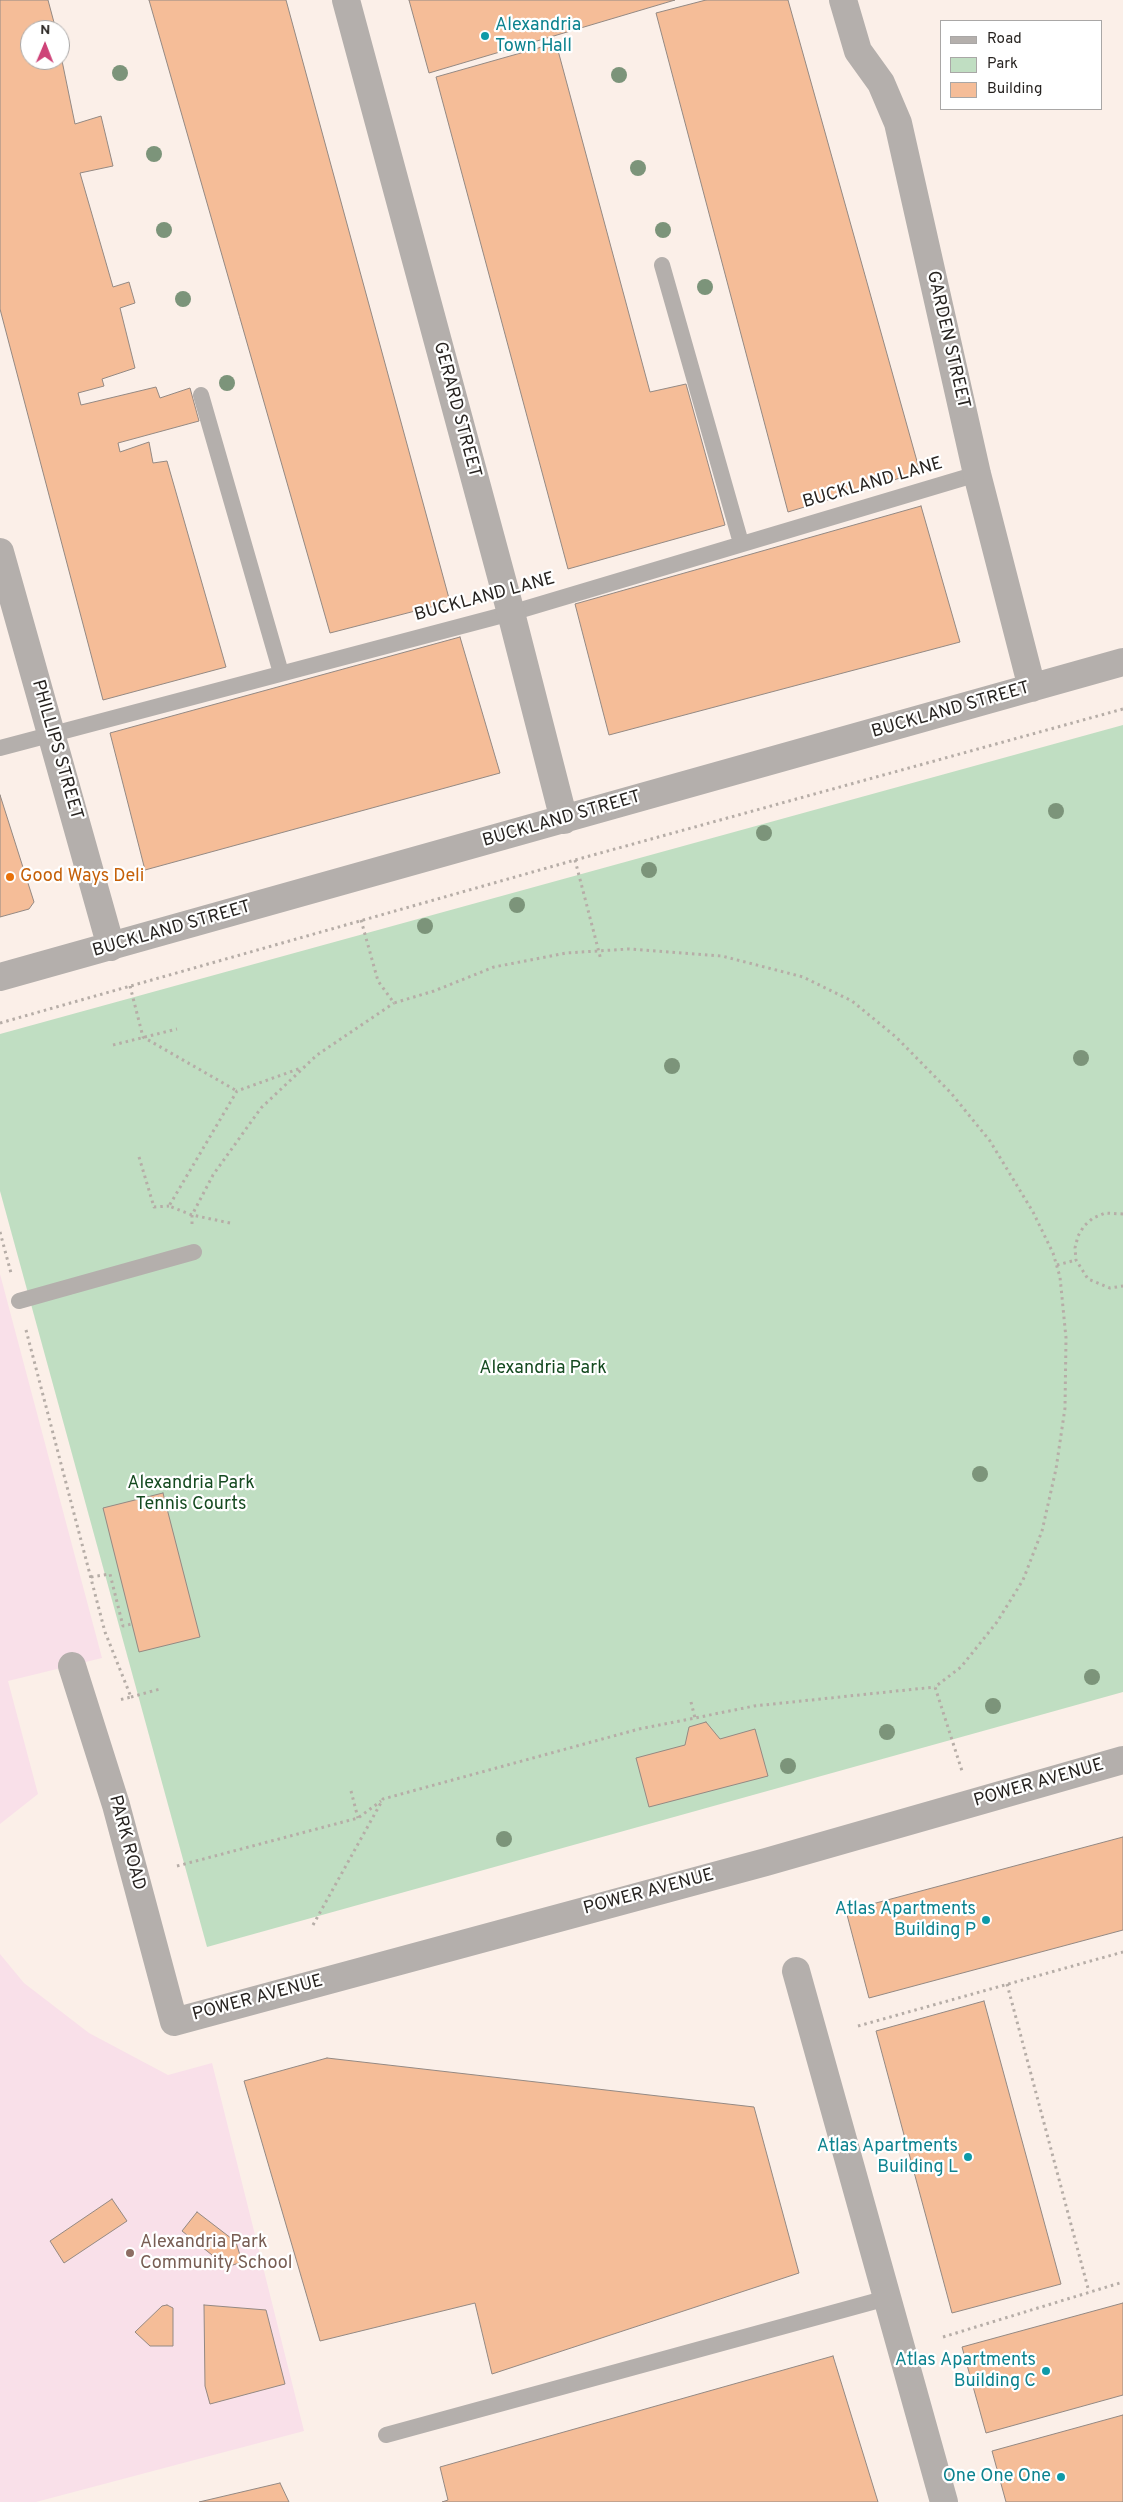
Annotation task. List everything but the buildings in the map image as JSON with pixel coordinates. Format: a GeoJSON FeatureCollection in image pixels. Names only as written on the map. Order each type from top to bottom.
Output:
{"type":"FeatureCollection","features":[{"type":"Feature","properties":{"kind":"street","name":"GERARD STREET"},"geometry":{"type":"LineString","coordinates":[[346,0],[511,613],[564,820]]}},
{"type":"Feature","properties":{"kind":"street","name":"GARDEN STREET"},"geometry":{"type":"LineString","coordinates":[[843,0],[858,52],[881,83],[898,123],[977,474],[1032,688]]}},
{"type":"Feature","properties":{"kind":"street","name":"PHILLIPS STREET"},"geometry":{"type":"LineString","coordinates":[[0,552],[111,947]]}},
{"type":"Feature","properties":{"kind":"street","name":"BUCKLAND STREET"},"geometry":{"type":"LineString","coordinates":[[0,977],[1123,662]]}},
{"type":"Feature","properties":{"kind":"street","name":"PARK ROAD"},"geometry":{"type":"LineString","coordinates":[[72,1666],[116,1805],[174,2022]]}},
{"type":"Feature","properties":{"kind":"street","name":"POWER AVENUE"},"geometry":{"type":"LineString","coordinates":[[174,2022],[756,1864],[1123,1760]]}},
{"type":"Feature","properties":{"kind":"street"},"geometry":{"type":"LineString","coordinates":[[796,1971],[944,2502]]}},
{"type":"Feature","properties":{"kind":"lane"},"geometry":{"type":"LineString","coordinates":[[662,265],[741,543]]}},
{"type":"Feature","properties":{"kind":"lane"},"geometry":{"type":"LineString","coordinates":[[201,395],[281,673]]}},
{"type":"Feature","properties":{"kind":"lane","name":"BUCKLAND LANE"},"geometry":{"type":"LineString","coordinates":[[0,748],[511,613],[977,474]]}},
{"type":"Feature","properties":{"kind":"lane"},"geometry":{"type":"LineString","coordinates":[[19,1301],[194,1252]]}},
{"type":"Feature","properties":{"kind":"lane"},"geometry":{"type":"LineString","coordinates":[[386,2435],[888,2298]]}},
{"type":"Feature","properties":{"kind":"path"},"geometry":{"type":"LineString","coordinates":[[0,1023],[575,860],[1123,709]]}},
{"type":"Feature","properties":{"kind":"path"},"geometry":{"type":"LineString","coordinates":[[575,860],[601,960]]}},
{"type":"Feature","properties":{"kind":"path"},"geometry":{"type":"LineString","coordinates":[[361,920],[378,981],[394,1003]]}},
{"type":"Feature","properties":{"kind":"path"},"geometry":{"type":"LineString","coordinates":[[177,1866],[358,1818],[383,1799],[639,1729],[754,1706],[935,1687],[961,1667],[997,1622],[1023,1580],[1042,1531],[1056,1469],[1064,1408],[1066,1338],[1053,1253],[1033,1212],[990,1141],[951,1093],[910,1051],[852,1001],[803,977],[722,956],[629,949],[566,952],[494,967],[434,991],[394,1003],[317,1055],[260,1108],[213,1175],[192,1215],[194,1252]]}},
{"type":"Feature","properties":{"kind":"path"},"geometry":{"type":"LineString","coordinates":[[130,986],[143,1037],[237,1091]]}},
{"type":"Feature","properties":{"kind":"path"},"geometry":{"type":"LineString","coordinates":[[113,1045],[177,1029]]}},
{"type":"Feature","properties":{"kind":"path"},"geometry":{"type":"LineString","coordinates":[[169,1206],[237,1091],[303,1067]]}},
{"type":"Feature","properties":{"kind":"path"},"geometry":{"type":"LineString","coordinates":[[138,1157],[154,1207],[169,1206],[192,1215],[230,1223]]}},
{"type":"Feature","properties":{"kind":"path"},"geometry":{"type":"LineString","coordinates":[[1123,1214],[1105,1213],[1093,1218],[1084,1226],[1074,1248],[1076,1260],[1088,1279],[1110,1288],[1123,1286]]}},
{"type":"Feature","properties":{"kind":"path"},"geometry":{"type":"LineString","coordinates":[[0,1232],[105,1632],[131,1696]]}},
{"type":"Feature","properties":{"kind":"path"},"geometry":{"type":"LineString","coordinates":[[1056,1265],[1076,1260]]}},
{"type":"Feature","properties":{"kind":"path"},"geometry":{"type":"LineString","coordinates":[[91,1577],[110,1574],[123,1626],[132,1624]]}},
{"type":"Feature","properties":{"kind":"path"},"geometry":{"type":"LineString","coordinates":[[935,1687],[971,1803]]}},
{"type":"Feature","properties":{"kind":"path"},"geometry":{"type":"LineString","coordinates":[[86,1708],[160,1689]]}},
{"type":"Feature","properties":{"kind":"path"},"geometry":{"type":"LineString","coordinates":[[691,1702],[695,1718]]}},
{"type":"Feature","properties":{"kind":"path"},"geometry":{"type":"LineString","coordinates":[[351,1791],[358,1818]]}},
{"type":"Feature","properties":{"kind":"path"},"geometry":{"type":"LineString","coordinates":[[313,1925],[383,1799]]}},
{"type":"Feature","properties":{"kind":"path"},"geometry":{"type":"LineString","coordinates":[[858,2026],[1123,1952]]}},
{"type":"Feature","properties":{"kind":"path"},"geometry":{"type":"LineString","coordinates":[[1007,1984],[1089,2292]]}},
{"type":"Feature","properties":{"kind":"path"},"geometry":{"type":"LineString","coordinates":[[943,2337],[1123,2282]]}},
{"type":"Feature","properties":{"kind":"shaded area"},"geometry":{"type":"Polygon","coordinates":[[[0,1274],[102,1658],[8,1681],[38,1794],[0,1824],[0,1274]]]}},
{"type":"Feature","properties":{"kind":"shaded area","name":"Alexandria Park Community School"},"geometry":{"type":"Polygon","coordinates":[[[0,1954],[24,1983],[89,2033],[168,2075],[212,2063],[304,2431],[36,2502],[0,2502],[0,1954]]]}},
{"type":"Feature","properties":{"kind":"green space","name":"Alexandria Park"},"geometry":{"type":"Polygon","coordinates":[[[1123,725],[1123,1692],[207,1947],[0,1191],[0,1034],[1123,725]]]}},
{"type":"Feature","properties":{"kind":"place","name":"Alexandria Town Hall"},"geometry":{"type":"Point","coordinates":[485,36]}},
{"type":"Feature","properties":{"kind":"place","name":"Good Ways Deli"},"geometry":{"type":"Point","coordinates":[10,877]}},
{"type":"Feature","properties":{"kind":"place","name":"Atlas Apartments Building P"},"geometry":{"type":"Point","coordinates":[986,1920]}},
{"type":"Feature","properties":{"kind":"place","name":"Atlas Apartments Building L"},"geometry":{"type":"Point","coordinates":[968,2157]}},
{"type":"Feature","properties":{"kind":"place","name":"Alexandria Park Community School"},"geometry":{"type":"Point","coordinates":[130,2253]}},
{"type":"Feature","properties":{"kind":"place","name":"Atlas Apartments Building C"},"geometry":{"type":"Point","coordinates":[1046,2371]}},
{"type":"Feature","properties":{"kind":"place","name":"One One One"},"geometry":{"type":"Point","coordinates":[1061,2477]}},
{"type":"Feature","properties":{"kind":"park label","name":"Alexandria Park Tennis Courts"},"geometry":{"type":"Point","coordinates":[191,1494]}}]}
